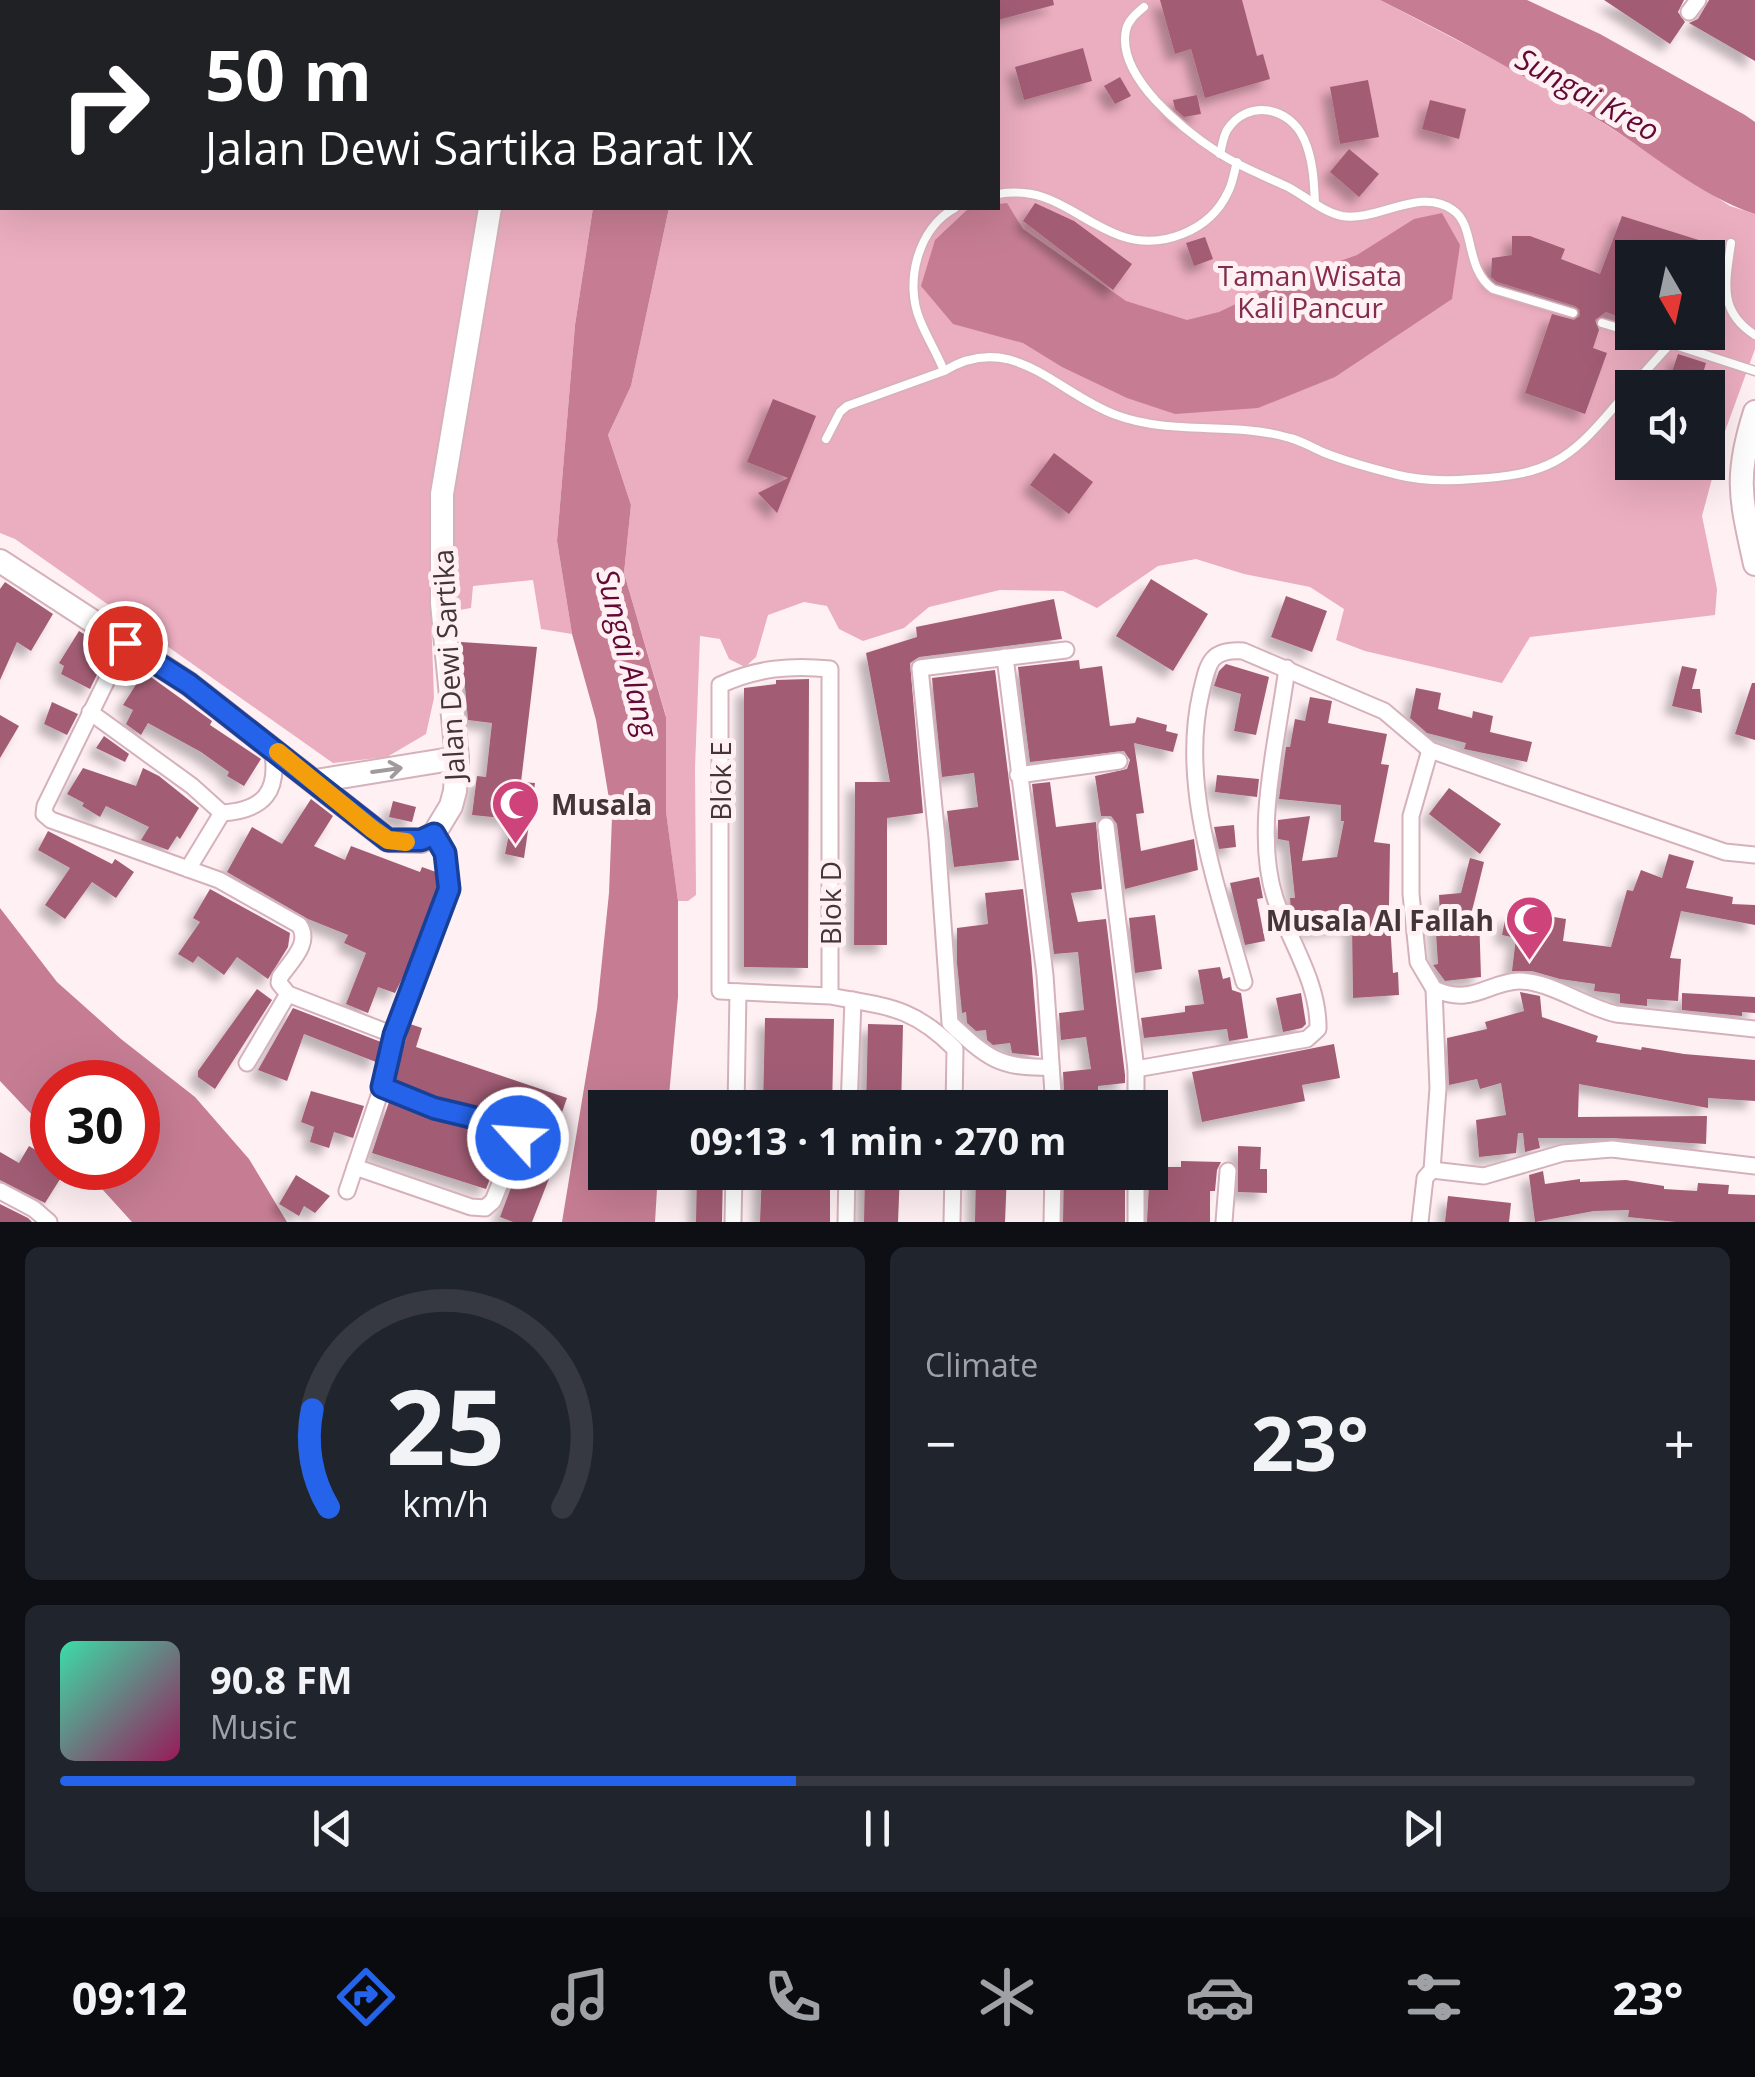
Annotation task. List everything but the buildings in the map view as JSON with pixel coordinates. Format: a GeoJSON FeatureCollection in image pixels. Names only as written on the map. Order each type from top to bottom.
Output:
{"type":"FeatureCollection","features":[{"type":"Feature","properties":{"kind":"street","name":"Jalan Dewi Sartika"},"geometry":{"type":"LineString","coordinates":[[434,834],[451,806],[457,758],[442,602],[442,494],[490,210]]}},
{"type":"Feature","properties":{"kind":"street"},"geometry":{"type":"LineString","coordinates":[[1755,412],[1741,462],[1755,564]]}},
{"type":"Feature","properties":{"kind":"street"},"geometry":{"type":"LineString","coordinates":[[0,561],[189,684],[388,840],[421,840],[434,834],[445,853],[449,889],[394,1035],[382,1087],[347,1190]]}},
{"type":"Feature","properties":{"kind":"street"},"geometry":{"type":"LineString","coordinates":[[125,643],[44,814],[51,820],[219,880],[303,929],[304,942],[280,977],[279,983],[288,994],[394,1035]]}},
{"type":"Feature","properties":{"kind":"street"},"geometry":{"type":"LineString","coordinates":[[1052,1068],[1007,1066],[971,1044],[950,1023],[938,838],[920,668],[1066,650]]}},
{"type":"Feature","properties":{"kind":"street"},"geometry":{"type":"LineString","coordinates":[[1244,982],[1210,855],[1194,769],[1194,730],[1208,665],[1216,654],[1228,650],[1243,651],[1287,668],[1384,711],[1430,750],[1725,852],[1755,855]]}},
{"type":"Feature","properties":{"kind":"street"},"geometry":{"type":"LineString","coordinates":[[1005,657],[1018,774],[1027,816],[1053,1090]]}},
{"type":"Feature","properties":{"kind":"street","name":"Blok E"},"geometry":{"type":"LineString","coordinates":[[738,992],[720,992],[720,684],[767,669],[800,666],[830,670]]}},
{"type":"Feature","properties":{"kind":"street"},"geometry":{"type":"LineString","coordinates":[[1136,1069],[1307,1039],[1318,1029],[1318,1014],[1299,949],[1274,897],[1266,845],[1287,668]]}},
{"type":"Feature","properties":{"kind":"street","name":"Blok D"},"geometry":{"type":"LineString","coordinates":[[830,670],[830,996]]}},
{"type":"Feature","properties":{"kind":"street"},"geometry":{"type":"LineString","coordinates":[[90,712],[192,786],[222,813],[240,812],[266,798],[273,783],[272,748]]}},
{"type":"Feature","properties":{"kind":"street"},"geometry":{"type":"LineString","coordinates":[[1420,1222],[1438,1088],[1434,988],[1418,962],[1411,894],[1411,816],[1430,750]]}},
{"type":"Feature","properties":{"kind":"street"},"geometry":{"type":"LineString","coordinates":[[316,781],[457,758]]}},
{"type":"Feature","properties":{"kind":"street"},"geometry":{"type":"LineString","coordinates":[[1018,774],[1119,761]]}},
{"type":"Feature","properties":{"kind":"street"},"geometry":{"type":"LineString","coordinates":[[188,869],[222,813]]}},
{"type":"Feature","properties":{"kind":"street"},"geometry":{"type":"LineString","coordinates":[[1106,826],[1136,1090]]}},
{"type":"Feature","properties":{"kind":"street"},"geometry":{"type":"LineString","coordinates":[[1434,988],[1450,996],[1484,992],[1513,981],[1534,981],[1594,1009],[1655,1020],[1755,1029]]}},
{"type":"Feature","properties":{"kind":"street"},"geometry":{"type":"LineString","coordinates":[[736,1090],[738,992],[830,996],[885,1005],[930,1024],[955,1049],[954,1090]]}},
{"type":"Feature","properties":{"kind":"street"},"geometry":{"type":"LineString","coordinates":[[247,1064],[288,994]]}},
{"type":"Feature","properties":{"kind":"street"},"geometry":{"type":"LineString","coordinates":[[850,1090],[853,1000]]}},
{"type":"Feature","properties":{"kind":"street"},"geometry":{"type":"LineString","coordinates":[[355,1167],[484,1208],[493,1201],[517,1141],[516,1133],[500,1124],[434,1108],[382,1087]]}},
{"type":"Feature","properties":{"kind":"street"},"geometry":{"type":"LineString","coordinates":[[1428,1174],[1484,1176],[1563,1154],[1612,1149],[1755,1166]]}},
{"type":"Feature","properties":{"kind":"street"},"geometry":{"type":"LineString","coordinates":[[1224,1222],[1228,1172]]}},
{"type":"Feature","properties":{"kind":"street"},"geometry":{"type":"LineString","coordinates":[[733,1222],[734,1190]]}},
{"type":"Feature","properties":{"kind":"street"},"geometry":{"type":"LineString","coordinates":[[846,1222],[847,1190]]}},
{"type":"Feature","properties":{"kind":"street"},"geometry":{"type":"LineString","coordinates":[[952,1190],[952,1222]]}},
{"type":"Feature","properties":{"kind":"street"},"geometry":{"type":"LineString","coordinates":[[1052,1222],[1053,1190]]}},
{"type":"Feature","properties":{"kind":"street"},"geometry":{"type":"LineString","coordinates":[[1136,1190],[1136,1222]]}},
{"type":"Feature","properties":{"kind":"street"},"geometry":{"type":"LineString","coordinates":[[0,1191],[49,1222]]}},
{"type":"Feature","properties":{"kind":"lane"},"geometry":{"type":"LineString","coordinates":[[1144,6],[1130,19],[1125,31],[1132,66],[1179,124],[1220,154],[1336,215],[1360,218],[1406,204],[1429,202],[1445,206],[1461,218],[1474,266],[1493,290],[1573,313]]}},
{"type":"Feature","properties":{"kind":"lane"},"geometry":{"type":"LineString","coordinates":[[1220,154],[1225,132],[1238,119],[1265,109],[1283,113],[1304,136],[1315,203]]}},
{"type":"Feature","properties":{"kind":"lane"},"geometry":{"type":"LineString","coordinates":[[1000,194],[1036,194],[1058,200],[1120,236],[1142,241],[1170,238],[1210,218],[1228,193],[1237,162]]}},
{"type":"Feature","properties":{"kind":"lane"},"geometry":{"type":"LineString","coordinates":[[944,371],[919,318],[914,274],[919,250],[929,232],[950,210]]}},
{"type":"Feature","properties":{"kind":"lane"},"geometry":{"type":"LineString","coordinates":[[1730,243],[1725,290],[1738,325],[1755,335]]}},
{"type":"Feature","properties":{"kind":"lane"},"geometry":{"type":"LineString","coordinates":[[1602,323],[1615,327]]}},
{"type":"Feature","properties":{"kind":"lane"},"geometry":{"type":"LineString","coordinates":[[826,439],[847,406],[982,357],[1007,357],[1026,363],[1084,402],[1120,416],[1167,427],[1248,430],[1291,438],[1328,454],[1402,476],[1449,481],[1510,477],[1571,454],[1665,350]]}},
{"type":"Feature","properties":{"kind":"lane"},"geometry":{"type":"LineString","coordinates":[[1691,350],[1755,372]]}},
{"type":"Feature","properties":{"kind":"green space","name":"Taman Wisata Kali Pancur"},"geometry":{"type":"Polygon","coordinates":[[[1000,0],[1380,0],[1516,71],[1730,206],[1755,214],[1755,349],[1725,431],[1725,370],[1615,370],[1615,480],[1712,480],[1702,516],[1717,589],[1715,615],[1530,637],[1502,683],[1365,651],[1336,640],[1344,609],[1310,587],[1244,574],[1196,559],[1158,566],[1097,608],[1063,591],[1000,590],[929,607],[904,628],[863,641],[839,629],[827,606],[804,602],[768,615],[756,657],[745,667],[729,659],[720,639],[700,636],[696,895],[688,901],[678,901],[666,813],[666,716],[624,573],[631,505],[608,435],[631,386],[669,210],[1000,210],[1000,0]]]}},
{"type":"Feature","properties":{"kind":"green space"},"geometry":{"type":"Polygon","coordinates":[[[0,210],[593,210],[575,325],[557,541],[572,634],[541,629],[533,580],[473,586],[471,608],[431,615],[434,698],[426,734],[387,757],[333,763],[15,539],[0,533],[0,210]]]}},
{"type":"Feature","properties":{"kind":"water","name":"Sungai Kreo"},"geometry":{"type":"Polygon","coordinates":[[[1380,0],[1527,0],[1600,34],[1745,115],[1755,122],[1755,214],[1693,184],[1544,87],[1380,0]]]}},
{"type":"Feature","properties":{"kind":"water"},"geometry":{"type":"Polygon","coordinates":[[[1007,203],[1023,229],[1126,301],[1187,320],[1219,312],[1284,281],[1357,255],[1414,219],[1442,213],[1460,245],[1452,299],[1335,377],[1258,408],[1175,414],[1127,398],[1023,343],[953,324],[921,286],[935,240],[967,210],[1000,210],[1000,204],[1007,203]]]}},
{"type":"Feature","properties":{"kind":"water","name":"Sungai Alang"},"geometry":{"type":"Polygon","coordinates":[[[593,210],[669,210],[631,386],[608,435],[631,505],[624,573],[666,717],[666,812],[678,901],[678,997],[670,1090],[588,1090],[588,1190],[657,1190],[655,1222],[562,1222],[597,1009],[612,817],[596,720],[572,634],[557,541],[575,325],[593,210]]]}},
{"type":"Feature","properties":{"kind":"water"},"geometry":{"type":"Polygon","coordinates":[[[0,908],[57,982],[148,1060],[30,1060],[30,1113],[0,1081],[0,908]]]}},
{"type":"Feature","properties":{"kind":"water"},"geometry":{"type":"Polygon","coordinates":[[[160,1070],[195,1097],[249,1159],[287,1222],[132,1222],[103,1190],[160,1190],[160,1070]]]}},
{"type":"Feature","properties":{"kind":"slow traffic"},"geometry":{"type":"LineString","coordinates":[[278,752],[372,829],[388,840],[406,842]]}},
{"type":"Feature","properties":{"kind":"place","name":"Musala"},"geometry":{"type":"Point","coordinates":[516,846]}},
{"type":"Feature","properties":{"kind":"place","name":"Musala Al Fallah"},"geometry":{"type":"Point","coordinates":[1529,962]}},
{"type":"Feature","properties":{"kind":"route"},"geometry":{"type":"LineString","coordinates":[[125,643],[189,684],[388,840],[421,840],[434,834],[445,853],[449,889],[394,1035],[382,1087],[434,1108],[500,1124],[518,1138]]}}]}
